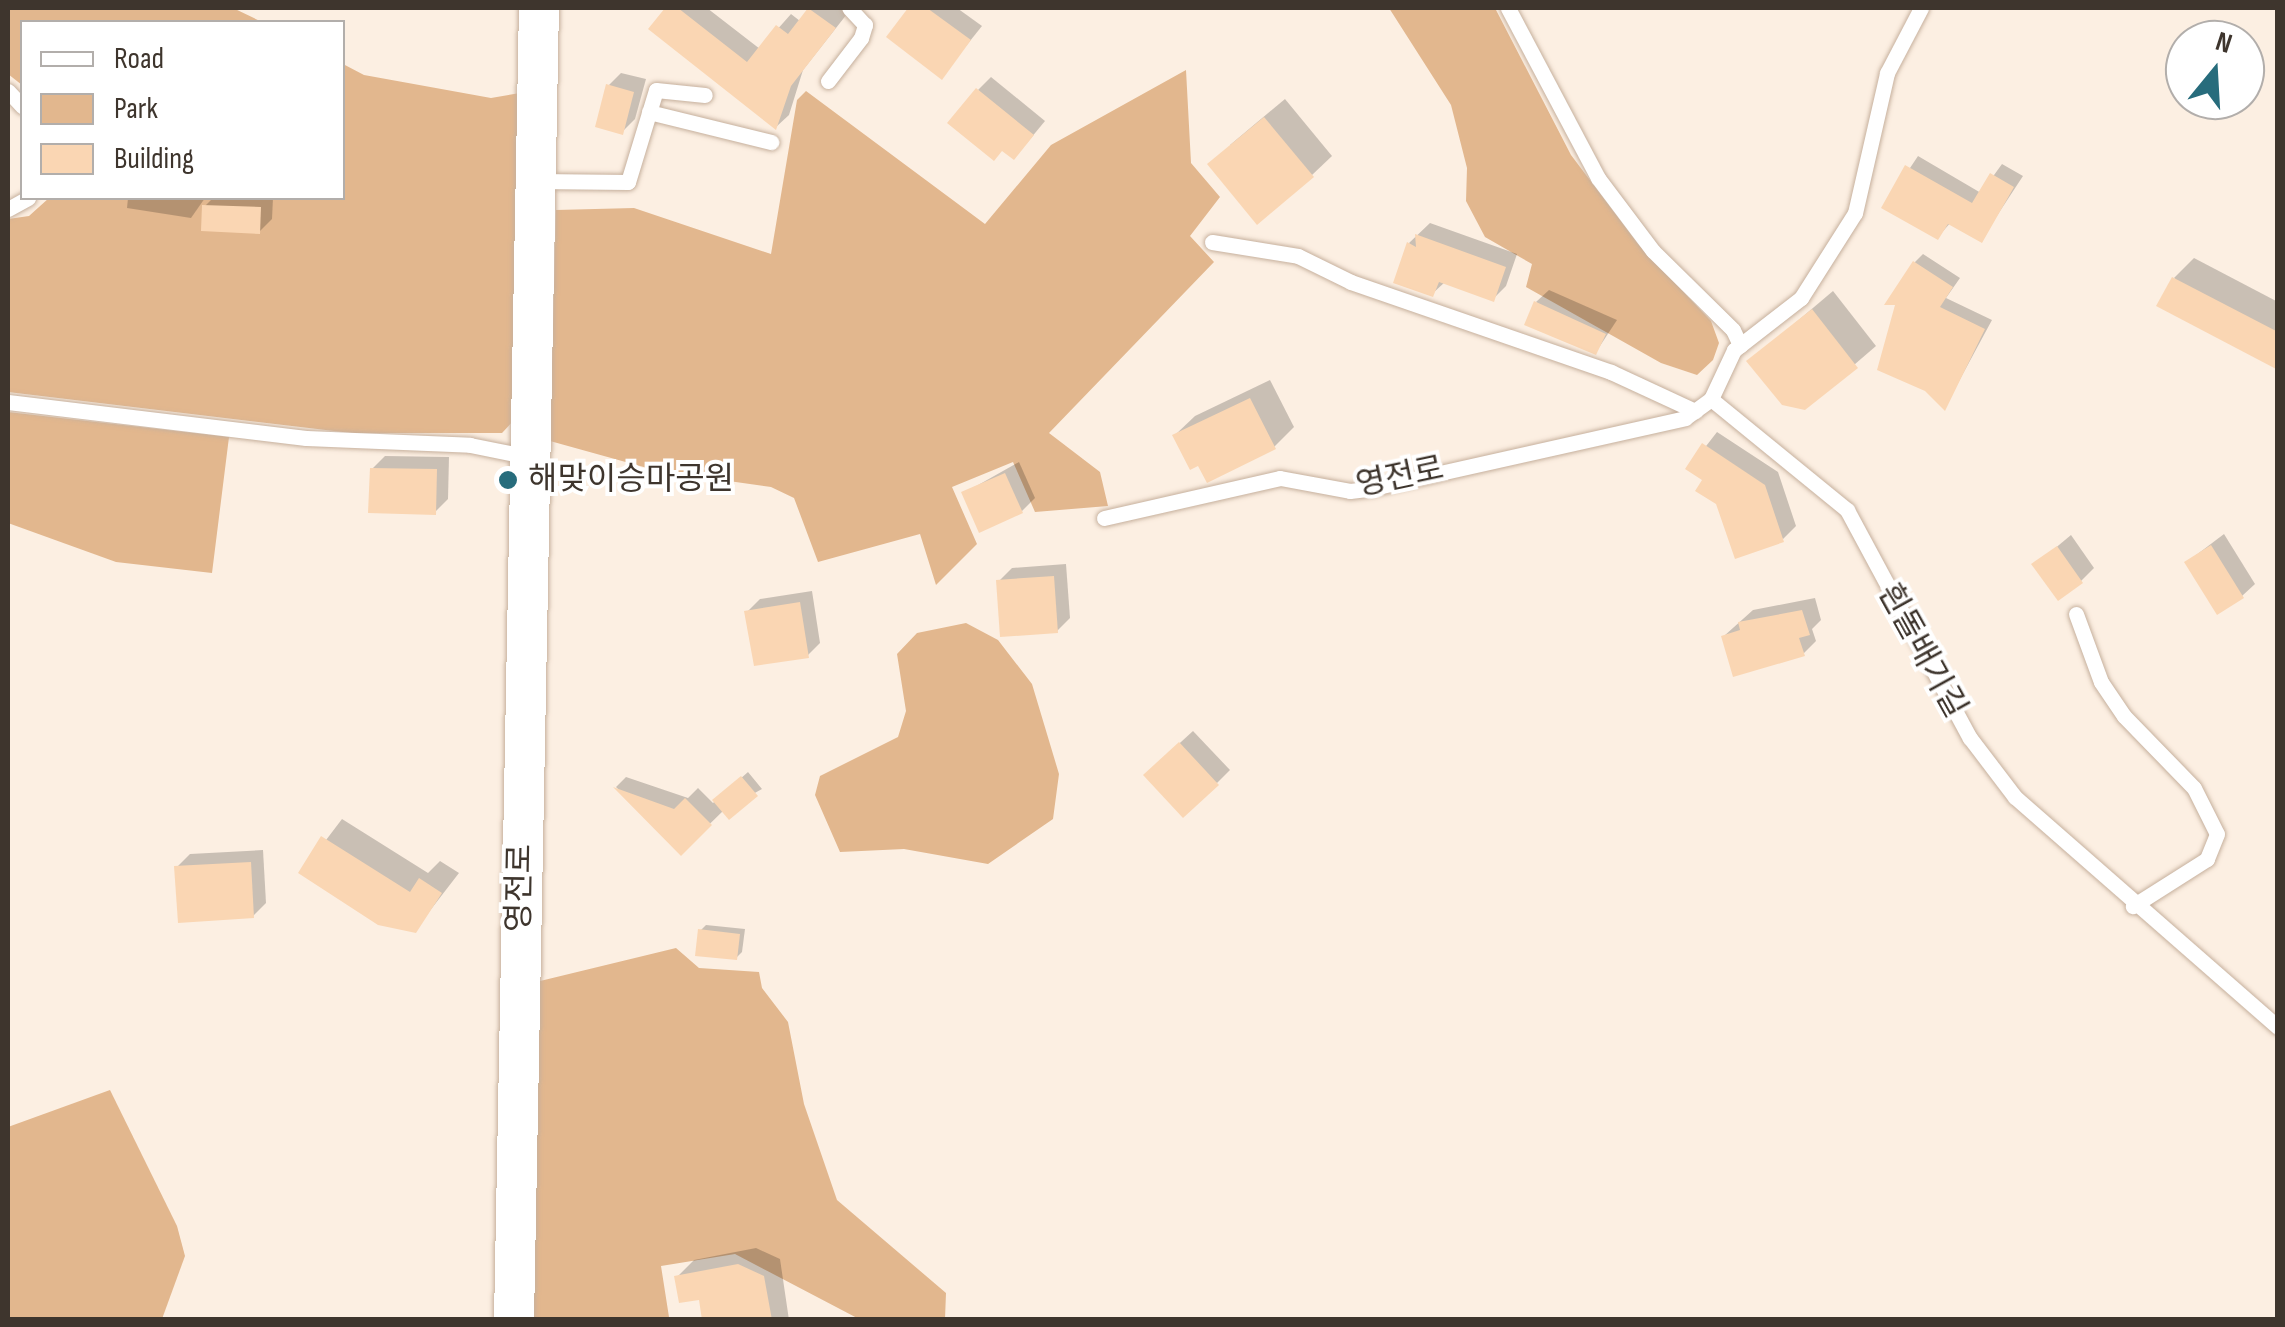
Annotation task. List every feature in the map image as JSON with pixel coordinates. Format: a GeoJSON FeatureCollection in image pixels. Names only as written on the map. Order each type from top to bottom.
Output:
{"type":"FeatureCollection","features":[{"type":"Feature","properties":{"kind":"street","name":"영전로"},"geometry":{"type":"LineString","coordinates":[[514,1320],[540,8]]}},
{"type":"Feature","properties":{"kind":"lane"},"geometry":{"type":"LineString","coordinates":[[828,81],[861,38],[865,25],[850,8]]}},
{"type":"Feature","properties":{"kind":"lane"},"geometry":{"type":"LineString","coordinates":[[1508,8],[1598,178],[1654,251],[1733,330],[1740,345]]}},
{"type":"Feature","properties":{"kind":"lane"},"geometry":{"type":"LineString","coordinates":[[1212,242],[1298,256],[1351,282],[1611,372],[1695,411],[1711,399],[1740,345],[1800,298],[1855,213],[1887,73],[1922,8]]}},
{"type":"Feature","properties":{"kind":"lane"},"geometry":{"type":"LineString","coordinates":[[536,181],[628,182],[656,90],[704,95]]}},
{"type":"Feature","properties":{"kind":"lane"},"geometry":{"type":"LineString","coordinates":[[649,112],[772,142]]}},
{"type":"Feature","properties":{"kind":"lane","name":"흰돌배기길"},"geometry":{"type":"LineString","coordinates":[[1711,399],[1835,495],[1989,767],[2133,906],[2278,1028]]}},
{"type":"Feature","properties":{"kind":"lane"},"geometry":{"type":"LineString","coordinates":[[8,402],[306,438],[470,445],[531,457]]}},
{"type":"Feature","properties":{"kind":"lane","name":"영전로"},"geometry":{"type":"LineString","coordinates":[[1104,518],[1280,478],[1350,492],[1374,488],[1485,458],[1651,430],[1695,411]]}},
{"type":"Feature","properties":{"kind":"lane"},"geometry":{"type":"LineString","coordinates":[[2076,614],[2100,682],[2124,716],[2194,788],[2217,834],[2207,859],[2133,906]]}},
{"type":"Feature","properties":{"kind":"green space"},"geometry":{"type":"Polygon","coordinates":[[[8,8],[233,8],[258,20],[20,20],[20,83],[8,74],[8,8]]]}},
{"type":"Feature","properties":{"kind":"green space"},"geometry":{"type":"Polygon","coordinates":[[[1389,8],[1495,8],[1571,155],[1638,244],[1711,321],[1719,343],[1713,360],[1697,375],[1661,363],[1526,287],[1532,264],[1485,237],[1466,201],[1467,168],[1451,105],[1389,8]]]}},
{"type":"Feature","properties":{"kind":"green space"},"geometry":{"type":"Polygon","coordinates":[[[345,65],[364,75],[491,98],[520,93],[515,419],[502,433],[351,433],[8,392],[8,219],[29,216],[47,200],[345,200],[345,65]]]}},
{"type":"Feature","properties":{"kind":"green space"},"geometry":{"type":"Polygon","coordinates":[[[1186,70],[1191,163],[1220,197],[1190,236],[1214,262],[1049,433],[1100,472],[1108,506],[1035,512],[1013,462],[952,487],[977,544],[936,585],[920,534],[818,562],[794,498],[771,487],[658,471],[550,441],[556,210],[634,208],[771,254],[797,100],[806,91],[985,224],[1051,145],[1186,70]]]}},
{"type":"Feature","properties":{"kind":"green space"},"geometry":{"type":"Polygon","coordinates":[[[8,412],[229,437],[212,573],[116,562],[8,523],[8,412]]]}},
{"type":"Feature","properties":{"kind":"green space"},"geometry":{"type":"Polygon","coordinates":[[[966,623],[998,640],[1032,684],[1059,774],[1053,819],[988,864],[904,849],[840,852],[815,795],[820,776],[898,737],[906,711],[897,654],[917,633],[966,623]]]}},
{"type":"Feature","properties":{"kind":"green space"},"geometry":{"type":"Polygon","coordinates":[[[676,948],[699,968],[759,972],[762,988],[788,1022],[804,1104],[837,1200],[946,1293],[945,1319],[859,1319],[735,1254],[661,1266],[669,1317],[532,1320],[536,982],[676,948]]]}},
{"type":"Feature","properties":{"kind":"green space"},"geometry":{"type":"Polygon","coordinates":[[[110,1090],[177,1226],[185,1256],[162,1319],[8,1319],[8,1127],[110,1090]]]}},
{"type":"Feature","properties":{"kind":"building"},"geometry":{"type":"Polygon","coordinates":[[[665,8],[678,8],[747,62],[776,25],[788,34],[808,8],[836,28],[791,86],[776,130],[648,29],[665,8]]]}},
{"type":"Feature","properties":{"kind":"building"},"geometry":{"type":"Polygon","coordinates":[[[908,8],[927,8],[971,40],[942,80],[886,37],[908,8]]]}},
{"type":"Feature","properties":{"kind":"building"},"geometry":{"type":"Polygon","coordinates":[[[606,84],[634,92],[623,135],[595,127],[606,84]]]}},
{"type":"Feature","properties":{"kind":"building"},"geometry":{"type":"Polygon","coordinates":[[[976,88],[1034,135],[1014,160],[1002,151],[994,161],[947,123],[976,88]]]}},
{"type":"Feature","properties":{"kind":"building"},"geometry":{"type":"Polygon","coordinates":[[[1264,117],[1314,177],[1257,225],[1207,164],[1264,117]]]}},
{"type":"Feature","properties":{"kind":"building"},"geometry":{"type":"Polygon","coordinates":[[[1905,165],[1972,203],[1990,173],[2014,187],[1982,243],[1948,224],[1938,240],[1881,208],[1905,165]]]}},
{"type":"Feature","properties":{"kind":"building"},"geometry":{"type":"Polygon","coordinates":[[[202,205],[261,207],[260,234],[201,231],[202,205]]]}},
{"type":"Feature","properties":{"kind":"building"},"geometry":{"type":"Polygon","coordinates":[[[1415,234],[1506,267],[1494,302],[1439,282],[1433,297],[1393,283],[1407,242],[1416,247],[1415,234]]]}},
{"type":"Feature","properties":{"kind":"building"},"geometry":{"type":"Polygon","coordinates":[[[1913,261],[1953,287],[1940,307],[1985,329],[1945,411],[1925,391],[1877,370],[1895,305],[1884,305],[1913,261]]]}},
{"type":"Feature","properties":{"kind":"building"},"geometry":{"type":"Polygon","coordinates":[[[2172,277],[2278,332],[2278,370],[2156,306],[2172,277]]]}},
{"type":"Feature","properties":{"kind":"building"},"geometry":{"type":"Polygon","coordinates":[[[1534,301],[1606,334],[1596,355],[1524,325],[1534,301]]]}},
{"type":"Feature","properties":{"kind":"building"},"geometry":{"type":"Polygon","coordinates":[[[1812,309],[1858,368],[1805,410],[1782,405],[1746,361],[1812,309]]]}},
{"type":"Feature","properties":{"kind":"building"},"geometry":{"type":"Polygon","coordinates":[[[1250,398],[1276,449],[1207,483],[1198,466],[1190,470],[1172,435],[1250,398]]]}},
{"type":"Feature","properties":{"kind":"building"},"geometry":{"type":"Polygon","coordinates":[[[1702,443],[1765,485],[1784,542],[1735,559],[1716,504],[1695,491],[1702,480],[1685,469],[1702,443]]]}},
{"type":"Feature","properties":{"kind":"building"},"geometry":{"type":"Polygon","coordinates":[[[370,468],[437,469],[436,515],[368,513],[370,468]]]}},
{"type":"Feature","properties":{"kind":"building"},"geometry":{"type":"Polygon","coordinates":[[[1005,473],[1023,513],[979,533],[961,492],[1005,473]]]}},
{"type":"Feature","properties":{"kind":"building"},"geometry":{"type":"Polygon","coordinates":[[[2211,545],[2244,598],[2217,615],[2184,562],[2211,545]]]}},
{"type":"Feature","properties":{"kind":"building"},"geometry":{"type":"Polygon","coordinates":[[[2057,546],[2083,583],[2058,601],[2031,564],[2057,546]]]}},
{"type":"Feature","properties":{"kind":"building"},"geometry":{"type":"Polygon","coordinates":[[[1054,576],[1058,633],[1000,637],[996,580],[1054,576]]]}},
{"type":"Feature","properties":{"kind":"building"},"geometry":{"type":"Polygon","coordinates":[[[800,602],[809,658],[754,666],[744,611],[800,602]]]}},
{"type":"Feature","properties":{"kind":"building"},"geometry":{"type":"Polygon","coordinates":[[[1802,610],[1810,635],[1799,638],[1805,656],[1733,677],[1721,636],[1740,630],[1738,622],[1802,610]]]}},
{"type":"Feature","properties":{"kind":"building"},"geometry":{"type":"Polygon","coordinates":[[[1179,742],[1219,785],[1183,818],[1143,775],[1179,742]]]}},
{"type":"Feature","properties":{"kind":"building"},"geometry":{"type":"Polygon","coordinates":[[[741,776],[758,796],[729,820],[712,800],[741,776]]]}},
{"type":"Feature","properties":{"kind":"building"},"geometry":{"type":"Polygon","coordinates":[[[613,787],[674,809],[685,798],[712,825],[681,856],[613,787]]]}},
{"type":"Feature","properties":{"kind":"building"},"geometry":{"type":"Polygon","coordinates":[[[321,836],[410,892],[419,878],[442,893],[416,933],[378,925],[298,873],[321,836]]]}},
{"type":"Feature","properties":{"kind":"building"},"geometry":{"type":"Polygon","coordinates":[[[251,862],[254,918],[178,923],[174,866],[251,862]]]}},
{"type":"Feature","properties":{"kind":"building"},"geometry":{"type":"Polygon","coordinates":[[[698,929],[740,934],[737,960],[695,956],[698,929]]]}},
{"type":"Feature","properties":{"kind":"building"},"geometry":{"type":"Polygon","coordinates":[[[738,1264],[764,1276],[772,1320],[702,1320],[699,1300],[679,1303],[674,1276],[738,1264]]]}},
{"type":"Feature","properties":{"kind":"place","name":"해맞이승마공원"},"geometry":{"type":"Point","coordinates":[508,480]}}]}
